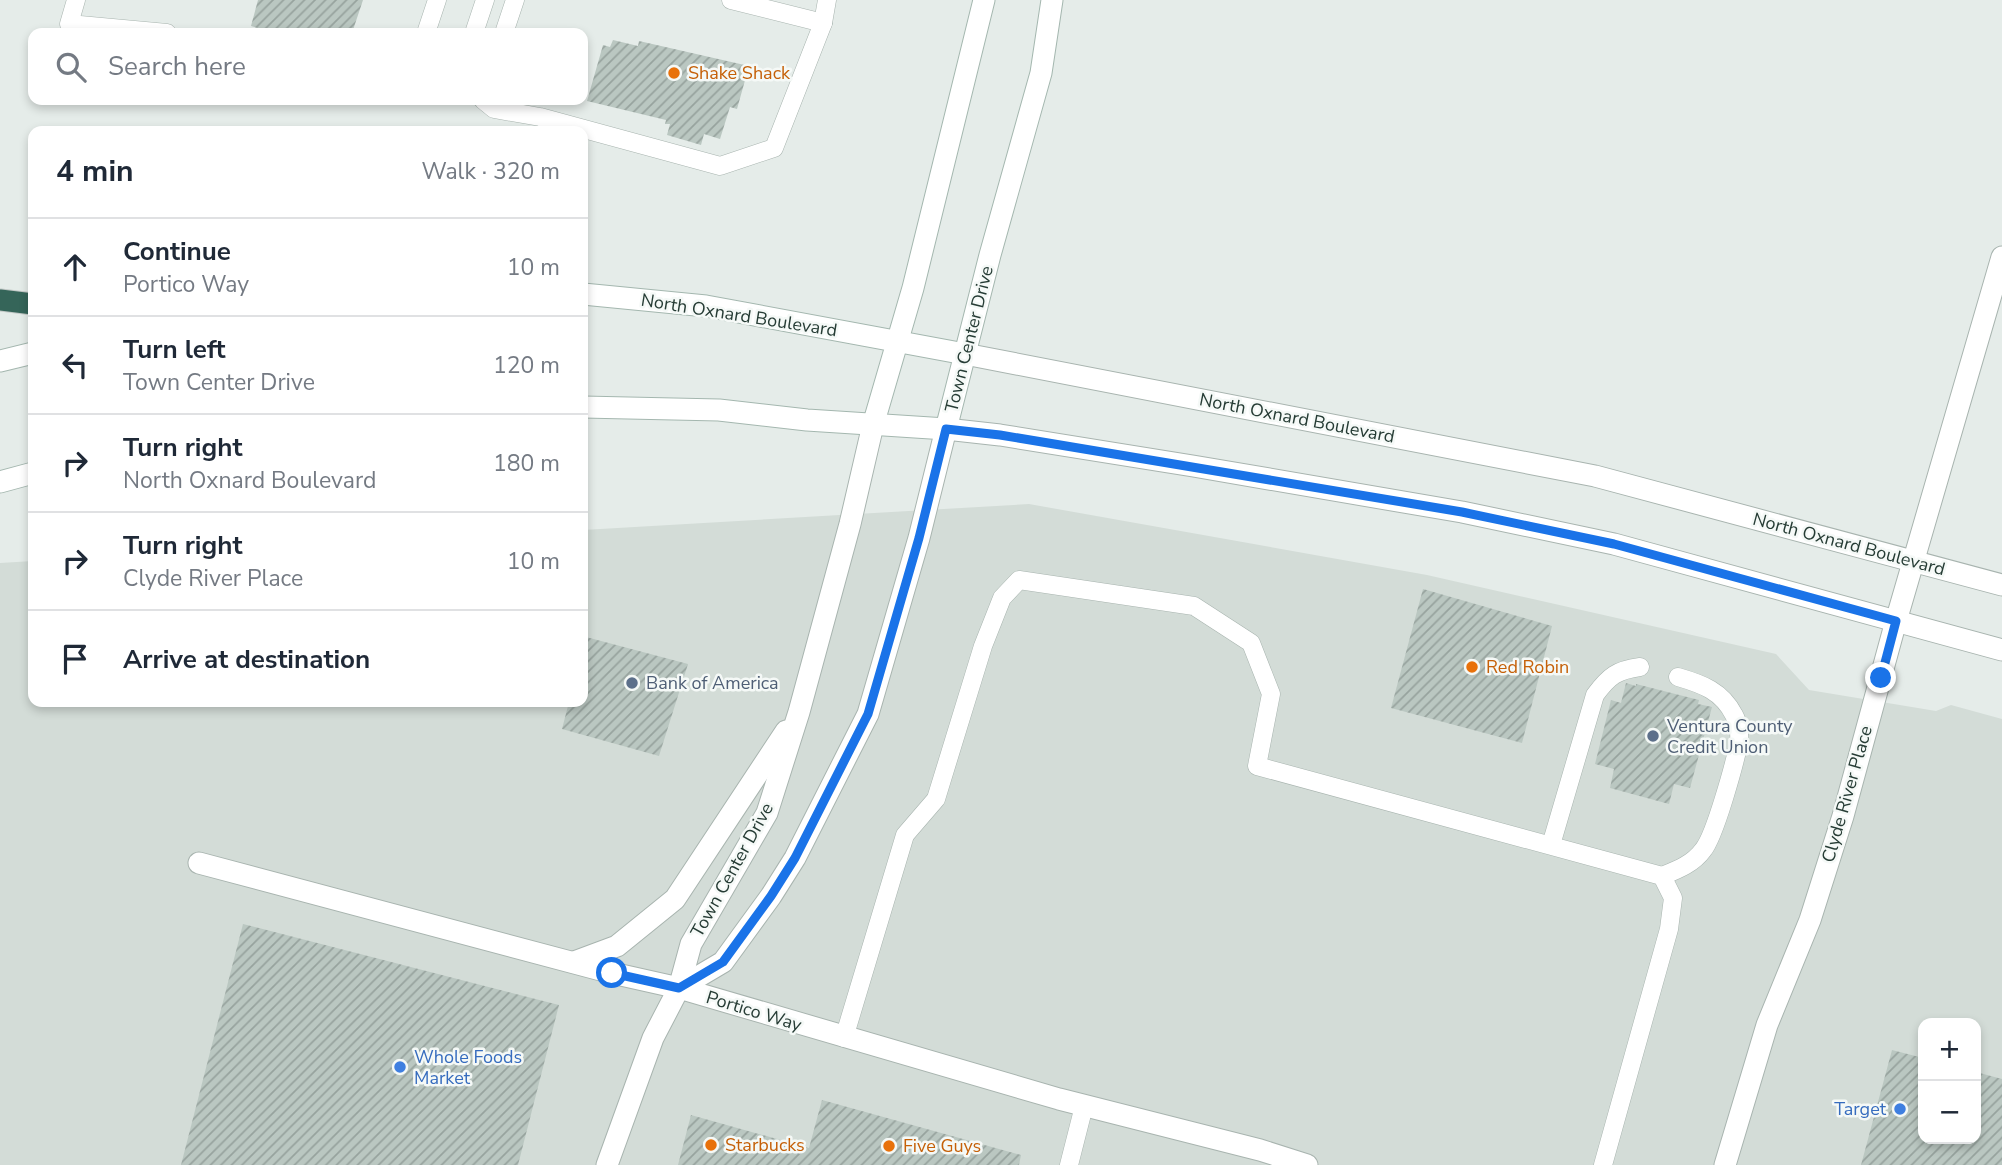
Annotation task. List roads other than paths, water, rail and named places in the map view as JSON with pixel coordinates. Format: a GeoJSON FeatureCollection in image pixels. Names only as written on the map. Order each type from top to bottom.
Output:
{"type":"FeatureCollection","features":[{"type":"Feature","properties":{"kind":"highway"},"geometry":{"type":"LineString","coordinates":[[0,300],[28,303]]}},
{"type":"Feature","properties":{"kind":"street","name":"Town Center Drive"},"geometry":{"type":"LineString","coordinates":[[607,1165],[653,1038],[679,988],[691,944],[767,813],[799,712],[850,524],[873,425],[898,341],[984,0]]}},
{"type":"Feature","properties":{"kind":"street","name":"Town Center Drive"},"geometry":{"type":"LineString","coordinates":[[679,988],[723,962],[771,896],[795,858],[868,714],[919,538],[965,354],[1041,73],[1052,0]]}},
{"type":"Feature","properties":{"kind":"street","name":"Clyde River Place"},"geometry":{"type":"LineString","coordinates":[[1725,1165],[1767,1025],[1810,920],[1839,829],[1896,621],[2002,257]]}},
{"type":"Feature","properties":{"kind":"street","name":"North Oxnard Boulevard"},"geometry":{"type":"LineString","coordinates":[[588,294],[706,306],[1595,476],[2002,585]]}},
{"type":"Feature","properties":{"kind":"street"},"geometry":{"type":"LineString","coordinates":[[0,361],[28,354]]}},
{"type":"Feature","properties":{"kind":"street"},"geometry":{"type":"LineString","coordinates":[[588,407],[719,410],[1000,435],[1462,512],[1614,544],[2002,650]]}},
{"type":"Feature","properties":{"kind":"street"},"geometry":{"type":"LineString","coordinates":[[0,482],[28,474]]}},
{"type":"Feature","properties":{"kind":"street","name":"Town Center Drive"},"geometry":{"type":"LineString","coordinates":[[574,962],[617,946],[675,898],[799,712]]}},
{"type":"Feature","properties":{"kind":"street","name":"Portico Way"},"geometry":{"type":"LineString","coordinates":[[199,863],[679,988],[1084,1106],[1260,1150],[1307,1165]]}},
{"type":"Feature","properties":{"kind":"lane"},"geometry":{"type":"LineString","coordinates":[[76,0],[69,24],[113,28]]}},
{"type":"Feature","properties":{"kind":"lane"},"geometry":{"type":"LineString","coordinates":[[428,28],[437,0]]}},
{"type":"Feature","properties":{"kind":"lane"},"geometry":{"type":"LineString","coordinates":[[476,28],[485,0]]}},
{"type":"Feature","properties":{"kind":"lane"},"geometry":{"type":"LineString","coordinates":[[506,28],[515,0]]}},
{"type":"Feature","properties":{"kind":"lane"},"geometry":{"type":"LineString","coordinates":[[731,0],[823,23]]}},
{"type":"Feature","properties":{"kind":"lane"},"geometry":{"type":"LineString","coordinates":[[588,130],[720,166],[774,148],[823,23],[827,0]]}},
{"type":"Feature","properties":{"kind":"lane"},"geometry":{"type":"LineString","coordinates":[[489,105],[494,109],[573,126]]}},
{"type":"Feature","properties":{"kind":"lane"},"geometry":{"type":"LineString","coordinates":[[526,105],[540,117]]}},
{"type":"Feature","properties":{"kind":"lane"},"geometry":{"type":"LineString","coordinates":[[845,1038],[905,835],[936,799],[983,646],[1002,598],[1019,580],[1194,606],[1251,643],[1271,694],[1257,766],[1662,876],[1684,867],[1703,850],[1714,827],[1739,739],[1736,717],[1723,698],[1704,685],[1678,677]]}},
{"type":"Feature","properties":{"kind":"lane"},"geometry":{"type":"LineString","coordinates":[[1551,845],[1595,695],[1605,680],[1622,669],[1640,667]]}},
{"type":"Feature","properties":{"kind":"lane"},"geometry":{"type":"LineString","coordinates":[[1603,1165],[1669,929],[1673,898],[1662,876]]}},
{"type":"Feature","properties":{"kind":"lane"},"geometry":{"type":"LineString","coordinates":[[1069,1165],[1084,1106]]}},
{"type":"Feature","properties":{"kind":"place","name":"Shake Shack"},"geometry":{"type":"Point","coordinates":[674,73]}},
{"type":"Feature","properties":{"kind":"place","name":"Red Robin"},"geometry":{"type":"Point","coordinates":[1472,667]}},
{"type":"Feature","properties":{"kind":"place","name":"Bank of America"},"geometry":{"type":"Point","coordinates":[632,683]}},
{"type":"Feature","properties":{"kind":"place","name":"Ventura County Credit Union"},"geometry":{"type":"Point","coordinates":[1653,736]}},
{"type":"Feature","properties":{"kind":"place","name":"Whole Foods Market"},"geometry":{"type":"Point","coordinates":[400,1067]}},
{"type":"Feature","properties":{"kind":"place","name":"Target"},"geometry":{"type":"Point","coordinates":[1900,1109]}},
{"type":"Feature","properties":{"kind":"place","name":"Starbucks"},"geometry":{"type":"Point","coordinates":[711,1145]}},
{"type":"Feature","properties":{"kind":"place","name":"Five Guys"},"geometry":{"type":"Point","coordinates":[889,1146]}}]}
